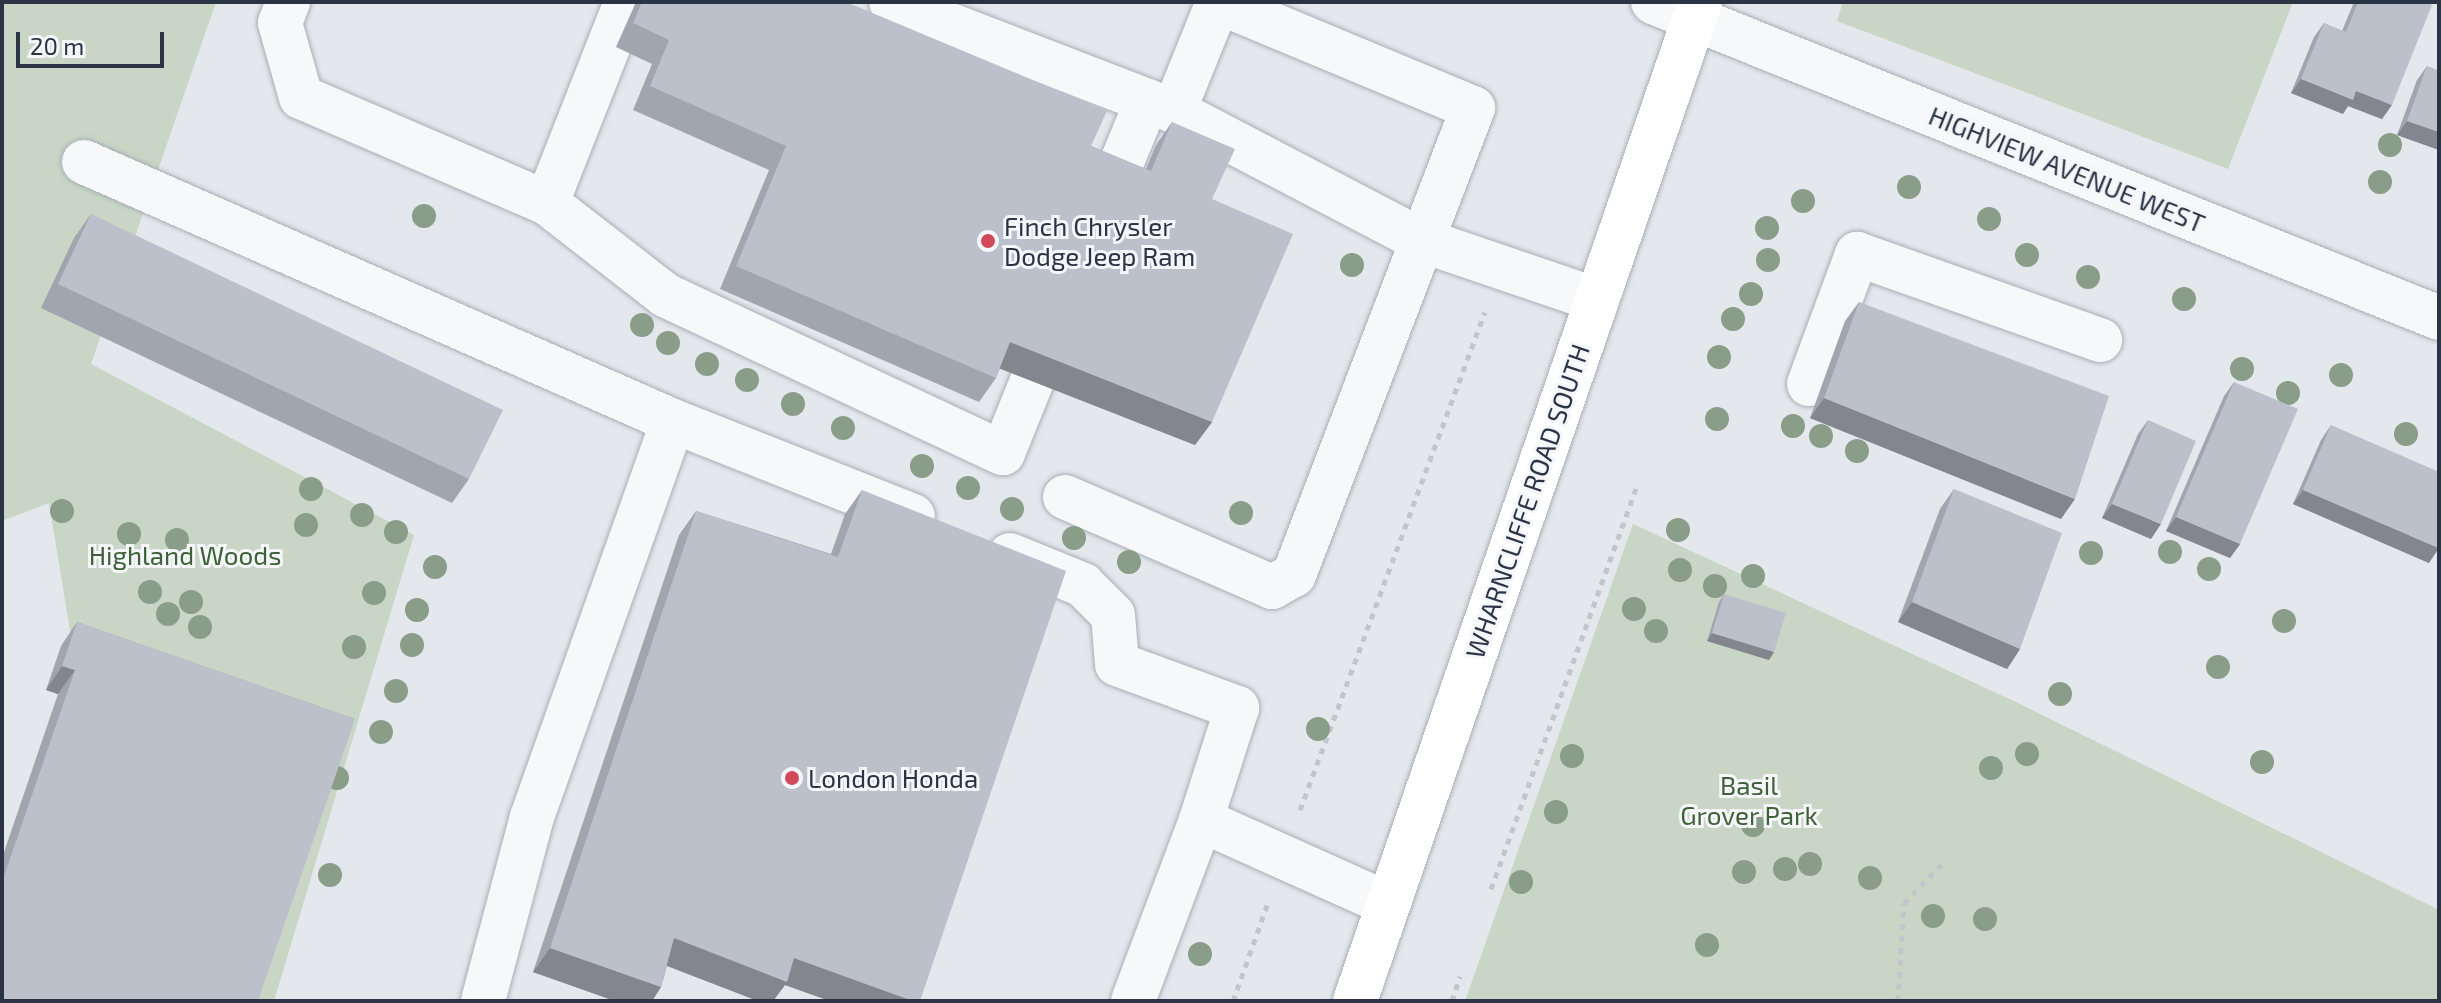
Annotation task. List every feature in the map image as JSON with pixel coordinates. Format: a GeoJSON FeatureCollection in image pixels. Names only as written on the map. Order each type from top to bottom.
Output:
{"type":"FeatureCollection","features":[{"type":"Feature","properties":{"kind":"main road","name":"WHARNCLIFFE ROAD SOUTH"},"geometry":{"type":"LineString","coordinates":[[1355,1001],[1697,11]]}},
{"type":"Feature","properties":{"kind":"street"},"geometry":{"type":"LineString","coordinates":[[288,2],[280,23],[301,97],[547,203],[665,295],[1003,453],[1032,381]]}},
{"type":"Feature","properties":{"kind":"street"},"geometry":{"type":"LineString","coordinates":[[547,203],[626,2]]}},
{"type":"Feature","properties":{"kind":"street"},"geometry":{"type":"LineString","coordinates":[[891,2],[1161,106],[1421,240],[1597,300]]}},
{"type":"Feature","properties":{"kind":"street"},"geometry":{"type":"LineString","coordinates":[[1065,497],[1272,587],[1294,575],[1473,108],[1218,2],[1161,106],[1112,186]]}},
{"type":"Feature","properties":{"kind":"street","name":"HIGHVIEW AVENUE WEST"},"geometry":{"type":"LineString","coordinates":[[1653,2],[1697,11],[2439,318]]}},
{"type":"Feature","properties":{"kind":"street"},"geometry":{"type":"LineString","coordinates":[[84,162],[673,421],[1083,585],[1113,615],[1117,664],[1237,708],[1201,820],[1133,1001]]}},
{"type":"Feature","properties":{"kind":"street"},"geometry":{"type":"LineString","coordinates":[[1809,384],[1857,254],[2100,340]]}},
{"type":"Feature","properties":{"kind":"street"},"geometry":{"type":"LineString","coordinates":[[483,1001],[532,817],[673,421]]}},
{"type":"Feature","properties":{"kind":"street"},"geometry":{"type":"LineString","coordinates":[[1201,820],[1388,904]]}},
{"type":"Feature","properties":{"kind":"path"},"geometry":{"type":"LineString","coordinates":[[1300,810],[1501,269]]}},
{"type":"Feature","properties":{"kind":"path"},"geometry":{"type":"LineString","coordinates":[[1491,889],[1636,488]]}},
{"type":"Feature","properties":{"kind":"path"},"geometry":{"type":"LineString","coordinates":[[1898,1001],[1904,903],[1946,860]]}},
{"type":"Feature","properties":{"kind":"path"},"geometry":{"type":"LineString","coordinates":[[1233,1001],[1271,894]]}},
{"type":"Feature","properties":{"kind":"path"},"geometry":{"type":"LineString","coordinates":[[1452,1001],[1460,976]]}},
{"type":"Feature","properties":{"kind":"green space","name":"Highland Woods"},"geometry":{"type":"Polygon","coordinates":[[[2,2],[216,2],[91,364],[414,535],[274,1001],[249,1001],[73,649],[49,503],[2,521],[2,2]]]}},
{"type":"Feature","properties":{"kind":"green space"},"geometry":{"type":"Polygon","coordinates":[[[1843,2],[2293,2],[2228,169],[1837,21],[1843,2]]]}},
{"type":"Feature","properties":{"kind":"green space","name":"Basil Grover Park"},"geometry":{"type":"Polygon","coordinates":[[[1633,524],[2020,704],[2439,910],[2439,1001],[1465,1001],[1633,524]]]}},
{"type":"Feature","properties":{"kind":"building","name":"Finch Chrysler Dodge Jeep Ram"},"geometry":{"type":"Polygon","coordinates":[[[642,2],[846,2],[1107,111],[1091,146],[1151,171],[1172,122],[1235,149],[1212,199],[1293,234],[1212,422],[1010,342],[996,378],[736,266],[786,146],[650,86],[669,40],[633,23],[642,2]]]}},
{"type":"Feature","properties":{"kind":"building"},"geometry":{"type":"Polygon","coordinates":[[[2358,2],[2426,2],[2432,5],[2392,105],[2356,91],[2353,100],[2301,79],[2324,23],[2346,32],[2358,2]]]}},
{"type":"Feature","properties":{"kind":"building"},"geometry":{"type":"Polygon","coordinates":[[[2427,66],[2439,71],[2439,132],[2407,121],[2427,66]]]}},
{"type":"Feature","properties":{"kind":"building"},"geometry":{"type":"Polygon","coordinates":[[[91,214],[503,410],[469,479],[58,284],[91,214]]]}},
{"type":"Feature","properties":{"kind":"building"},"geometry":{"type":"Polygon","coordinates":[[[1859,302],[2109,396],[2075,499],[1824,398],[1859,302]]]}},
{"type":"Feature","properties":{"kind":"building"},"geometry":{"type":"Polygon","coordinates":[[[2234,382],[2298,409],[2240,544],[2176,517],[2234,382]]]}},
{"type":"Feature","properties":{"kind":"building"},"geometry":{"type":"Polygon","coordinates":[[[2148,420],[2196,441],[2161,524],[2112,504],[2148,420]]]}},
{"type":"Feature","properties":{"kind":"building"},"geometry":{"type":"Polygon","coordinates":[[[2331,425],[2439,472],[2439,548],[2303,490],[2331,425]]]}},
{"type":"Feature","properties":{"kind":"building"},"geometry":{"type":"Polygon","coordinates":[[[1954,489],[2062,533],[2020,649],[1912,602],[1954,489]]]}},
{"type":"Feature","properties":{"kind":"building","name":"London Honda"},"geometry":{"type":"Polygon","coordinates":[[[862,490],[1066,571],[920,1001],[794,958],[787,982],[674,938],[661,987],[550,948],[696,511],[838,557],[862,490]]]}},
{"type":"Feature","properties":{"kind":"building"},"geometry":{"type":"Polygon","coordinates":[[[1724,594],[1786,613],[1774,652],[1712,633],[1724,594]]]}},
{"type":"Feature","properties":{"kind":"building"},"geometry":{"type":"Polygon","coordinates":[[[77,622],[355,719],[258,1001],[2,1001],[2,882],[75,670],[62,666],[77,622]]]}},
{"type":"Feature","properties":{"kind":"place","name":"Finch Chrysler Dodge Jeep Ram"},"geometry":{"type":"Point","coordinates":[988,241]}},
{"type":"Feature","properties":{"kind":"place","name":"London Honda"},"geometry":{"type":"Point","coordinates":[792,778]}}]}
